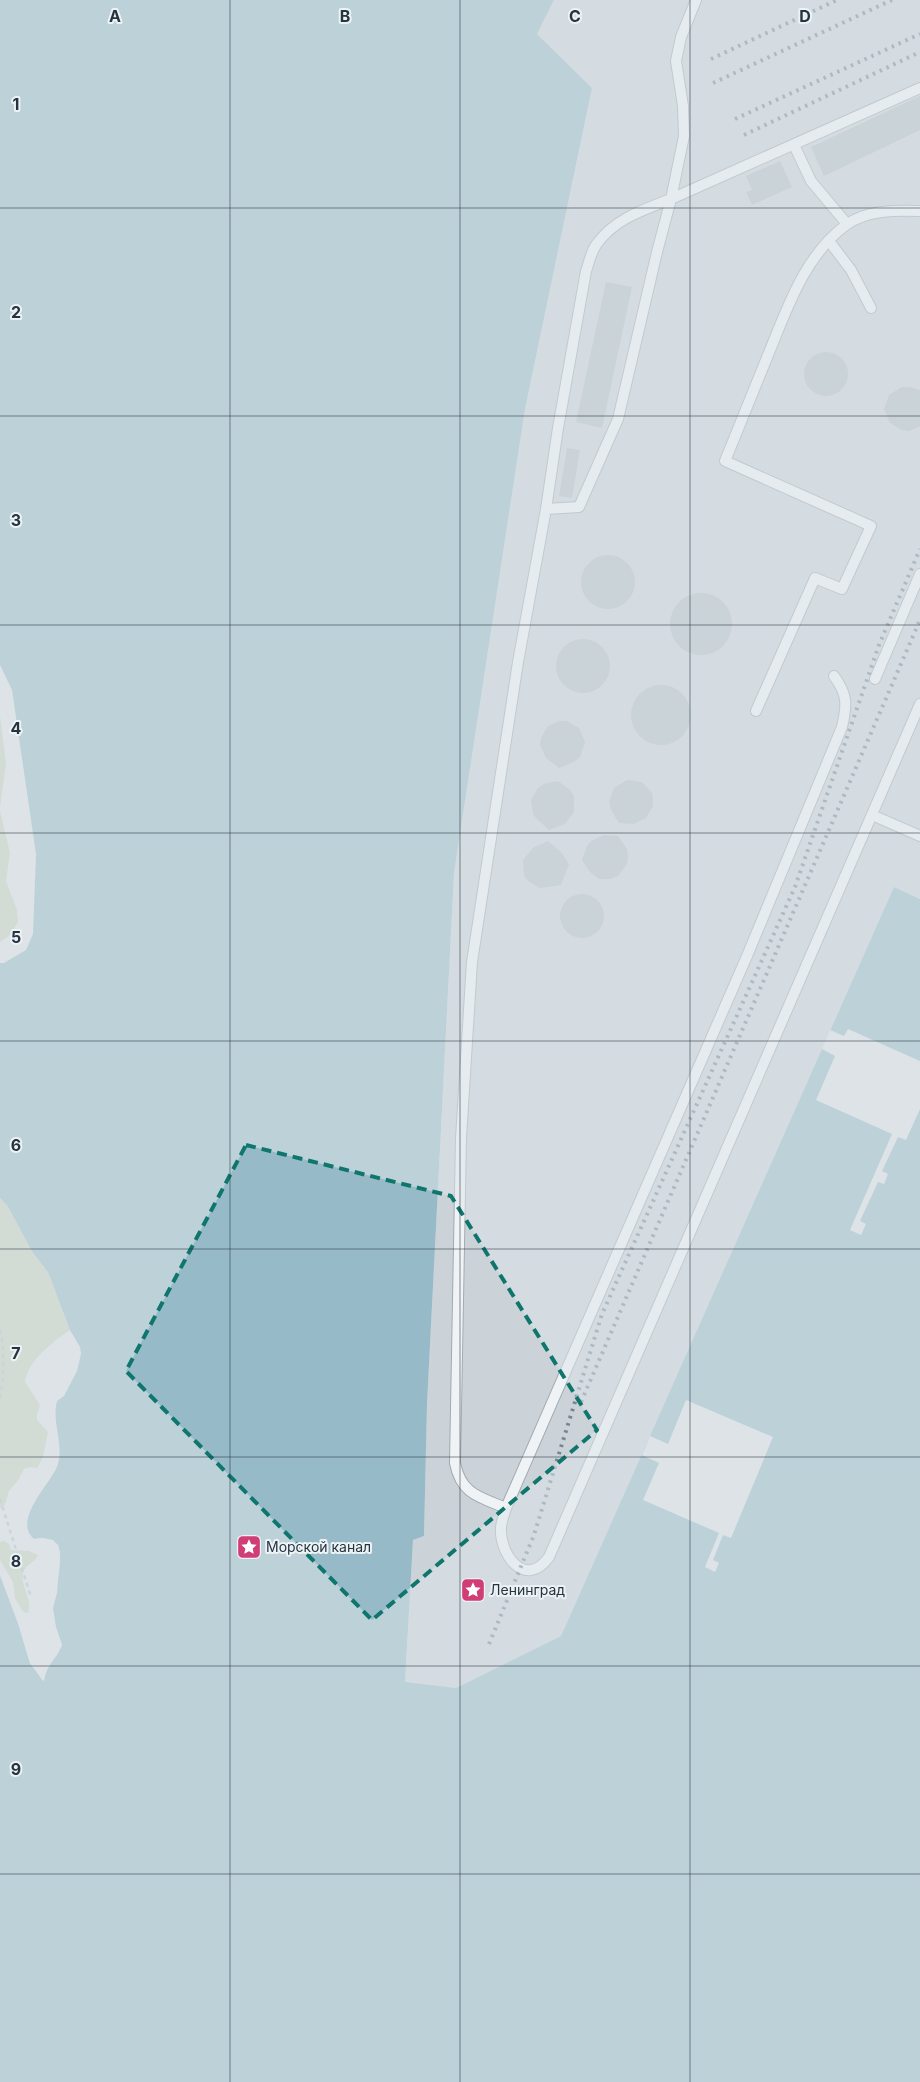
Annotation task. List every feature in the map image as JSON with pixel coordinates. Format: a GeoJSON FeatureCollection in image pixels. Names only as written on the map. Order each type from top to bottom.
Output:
{"type":"FeatureCollection","features":[{"type":"Feature","properties":{"kind":"lane"},"geometry":{"type":"LineString","coordinates":[[546,510],[579,507],[618,419],[671,200],[684,136],[683,106],[676,61],[681,38],[696,0]]}},
{"type":"Feature","properties":{"kind":"lane"},"geometry":{"type":"LineString","coordinates":[[506,1508],[482,1498],[467,1489],[458,1478],[455,1463],[461,1138],[472,962],[518,662],[546,510],[558,428],[586,271],[595,246],[611,228],[629,216],[671,200],[920,88]]}},
{"type":"Feature","properties":{"kind":"lane"},"geometry":{"type":"LineString","coordinates":[[794,145],[811,181],[847,224]]}},
{"type":"Feature","properties":{"kind":"lane"},"geometry":{"type":"LineString","coordinates":[[756,711],[815,578],[842,589],[871,526],[725,461],[795,290],[811,262],[847,224],[871,214],[899,210],[920,211]]}},
{"type":"Feature","properties":{"kind":"lane"},"geometry":{"type":"LineString","coordinates":[[829,241],[851,270],[872,308]]}},
{"type":"Feature","properties":{"kind":"lane"},"geometry":{"type":"LineString","coordinates":[[875,679],[920,574]]}},
{"type":"Feature","properties":{"kind":"lane"},"geometry":{"type":"LineString","coordinates":[[834,676],[843,688],[846,708],[842,727],[743,965],[506,1508],[501,1527],[505,1548],[511,1560],[520,1569],[531,1571],[542,1566],[549,1556],[920,704]]}},
{"type":"Feature","properties":{"kind":"lane"},"geometry":{"type":"LineString","coordinates":[[872,815],[920,836]]}},
{"type":"Feature","properties":{"kind":"path"},"geometry":{"type":"LineString","coordinates":[[0,1330],[3,1381],[0,1398]]}},
{"type":"Feature","properties":{"kind":"path"},"geometry":{"type":"LineString","coordinates":[[0,1499],[31,1597]]}},
{"type":"Feature","properties":{"kind":"highlighted area"},"geometry":{"type":"Polygon","coordinates":[[[246,1145],[451,1196],[597,1430],[372,1620],[126,1371],[246,1145]]]}},
{"type":"Feature","properties":{"kind":"shaded area"},"geometry":{"type":"Polygon","coordinates":[[[554,0],[920,0],[920,899],[894,887],[561,1636],[456,1688],[405,1683],[413,1540],[424,1536],[427,1404],[454,873],[525,409],[592,88],[537,34],[554,0]]]}},
{"type":"Feature","properties":{"kind":"green space"},"geometry":{"type":"Polygon","coordinates":[[[0,716],[6,763],[0,807],[0,716]]]}},
{"type":"Feature","properties":{"kind":"green space"},"geometry":{"type":"Polygon","coordinates":[[[0,811],[10,853],[6,881],[17,910],[18,922],[10,935],[0,942],[0,811]]]}},
{"type":"Feature","properties":{"kind":"green space"},"geometry":{"type":"Polygon","coordinates":[[[0,1198],[7,1205],[33,1253],[48,1272],[70,1330],[42,1352],[27,1374],[25,1382],[40,1405],[37,1420],[48,1432],[43,1457],[37,1468],[30,1467],[24,1469],[19,1479],[9,1491],[5,1505],[0,1508],[0,1198]]]}},
{"type":"Feature","properties":{"kind":"green space"},"geometry":{"type":"Polygon","coordinates":[[[4,1541],[9,1544],[11,1550],[29,1551],[38,1555],[23,1573],[23,1583],[29,1603],[28,1613],[23,1612],[15,1598],[13,1582],[0,1560],[0,1542],[4,1541]]]}},
{"type":"Feature","properties":{"kind":"water"},"geometry":{"type":"Polygon","coordinates":[[[0,0],[554,0],[537,34],[592,88],[525,409],[454,873],[427,1404],[424,1536],[413,1540],[405,1682],[456,1688],[561,1636],[894,887],[920,899],[920,2082],[0,2082],[0,1575],[18,1623],[30,1663],[43,1681],[47,1670],[62,1645],[53,1617],[60,1568],[60,1552],[58,1545],[43,1538],[34,1539],[29,1532],[27,1523],[34,1504],[59,1461],[60,1453],[56,1418],[57,1401],[64,1396],[77,1371],[81,1354],[80,1347],[70,1330],[48,1272],[33,1253],[7,1205],[0,1198],[0,963],[4,963],[26,950],[33,934],[36,854],[12,690],[0,665],[0,0]]]}},
{"type":"Feature","properties":{"kind":"pier"},"geometry":{"type":"Polygon","coordinates":[[[848,1029],[920,1061],[920,1109],[906,1140],[898,1137],[882,1171],[888,1174],[884,1184],[878,1182],[860,1221],[866,1224],[861,1235],[850,1230],[892,1134],[816,1100],[835,1056],[822,1049],[830,1030],[844,1036],[848,1029]]]}},
{"type":"Feature","properties":{"kind":"pier"},"geometry":{"type":"Polygon","coordinates":[[[686,1400],[773,1437],[731,1538],[723,1535],[713,1560],[719,1563],[715,1572],[705,1567],[719,1533],[643,1500],[659,1463],[642,1455],[650,1436],[668,1444],[686,1400]]]}},
{"type":"Feature","properties":{"kind":"pier"},"geometry":{"type":"Polygon","coordinates":[[[28,1516],[26,1526],[28,1534],[34,1539],[53,1540],[58,1545],[60,1553],[57,1593],[53,1608],[56,1627],[62,1645],[57,1655],[47,1666],[44,1681],[30,1663],[18,1623],[0,1575],[0,1573],[2,1574],[20,1622],[32,1662],[42,1676],[45,1665],[55,1654],[59,1645],[53,1628],[51,1608],[58,1553],[51,1542],[34,1541],[27,1535],[24,1526],[25,1517],[28,1516]]]}},
{"type":"Feature","properties":{"kind":"building"},"geometry":{"type":"Polygon","coordinates":[[[920,96],[920,130],[824,176],[811,147],[920,96]]]}},
{"type":"Feature","properties":{"kind":"building"},"geometry":{"type":"Polygon","coordinates":[[[780,161],[792,187],[752,205],[746,192],[752,190],[746,176],[780,161]]]}},
{"type":"Feature","properties":{"kind":"building"},"geometry":{"type":"Polygon","coordinates":[[[606,282],[632,287],[602,428],[576,422],[606,282]]]}},
{"type":"Feature","properties":{"kind":"building"},"geometry":{"type":"Polygon","coordinates":[[[822,352],[830,352],[842,358],[848,374],[842,390],[830,396],[822,396],[810,390],[804,378],[804,370],[810,358],[822,352]]]}},
{"type":"Feature","properties":{"kind":"building"},"geometry":{"type":"Polygon","coordinates":[[[902,387],[920,390],[920,426],[909,431],[902,430],[890,423],[884,409],[889,395],[902,387]]]}},
{"type":"Feature","properties":{"kind":"building"},"geometry":{"type":"Polygon","coordinates":[[[567,448],[580,450],[572,498],[559,496],[567,448]]]}},
{"type":"Feature","properties":{"kind":"building"},"geometry":{"type":"Polygon","coordinates":[[[603,555],[613,555],[627,563],[633,572],[635,582],[633,592],[627,601],[613,609],[603,609],[593,604],[586,597],[581,587],[581,577],[586,567],[593,560],[603,555]]]}},
{"type":"Feature","properties":{"kind":"building"},"geometry":{"type":"Polygon","coordinates":[[[701,593],[718,598],[723,602],[727,607],[732,624],[727,641],[723,646],[718,650],[701,655],[684,650],[679,646],[675,641],[670,624],[675,607],[679,602],[684,598],[701,593]]]}},
{"type":"Feature","properties":{"kind":"building"},"geometry":{"type":"Polygon","coordinates":[[[583,639],[593,641],[602,647],[608,656],[610,666],[608,676],[602,685],[593,691],[583,693],[573,691],[564,685],[558,676],[556,666],[558,656],[564,647],[573,641],[583,639]]]}},
{"type":"Feature","properties":{"kind":"building"},"geometry":{"type":"Polygon","coordinates":[[[655,685],[667,685],[678,690],[686,698],[691,709],[689,727],[678,740],[667,745],[655,745],[644,740],[636,732],[631,721],[631,709],[636,698],[644,690],[655,685]]]}},
{"type":"Feature","properties":{"kind":"building"},"geometry":{"type":"Polygon","coordinates":[[[560,721],[567,721],[579,728],[585,742],[580,757],[574,762],[559,768],[546,758],[540,745],[541,738],[548,726],[560,721]]]}},
{"type":"Feature","properties":{"kind":"building"},"geometry":{"type":"Polygon","coordinates":[[[627,780],[642,782],[652,793],[653,799],[653,806],[646,818],[634,824],[619,823],[611,810],[609,802],[614,788],[627,780]]]}},
{"type":"Feature","properties":{"kind":"building"},"geometry":{"type":"Polygon","coordinates":[[[558,781],[570,790],[574,796],[574,812],[565,824],[549,830],[533,814],[531,800],[538,788],[544,784],[558,781]]]}},
{"type":"Feature","properties":{"kind":"building"},"geometry":{"type":"Polygon","coordinates":[[[604,835],[618,836],[627,849],[627,864],[618,876],[611,879],[599,879],[590,872],[582,860],[591,841],[604,835]]]}},
{"type":"Feature","properties":{"kind":"building"},"geometry":{"type":"Polygon","coordinates":[[[548,841],[561,852],[569,864],[561,885],[540,888],[528,881],[524,875],[523,860],[533,848],[548,841]]]}},
{"type":"Feature","properties":{"kind":"building"},"geometry":{"type":"Polygon","coordinates":[[[578,894],[586,894],[598,900],[604,916],[598,932],[586,938],[578,938],[566,932],[560,920],[560,912],[566,900],[578,894]]]}},
{"type":"Feature","properties":{"kind":"railway"},"geometry":{"type":"LineString","coordinates":[[711,59],[837,0]]}},
{"type":"Feature","properties":{"kind":"railway"},"geometry":{"type":"LineString","coordinates":[[713,83],[892,0]]}},
{"type":"Feature","properties":{"kind":"railway"},"geometry":{"type":"LineString","coordinates":[[735,119],[920,34]]}},
{"type":"Feature","properties":{"kind":"railway"},"geometry":{"type":"LineString","coordinates":[[744,135],[920,52]]}},
{"type":"Feature","properties":{"kind":"railway"},"geometry":{"type":"LineString","coordinates":[[489,1644],[534,1535],[602,1314],[795,887],[879,645],[920,549]]}},
{"type":"Feature","properties":{"kind":"railway"},"geometry":{"type":"LineString","coordinates":[[581,1402],[920,620]]}},
{"type":"Feature","properties":{"kind":"place","name":"Морской канал"},"geometry":{"type":"Point","coordinates":[249,1547]}},
{"type":"Feature","properties":{"kind":"place","name":"Ленинград"},"geometry":{"type":"Point","coordinates":[473,1590]}}]}
